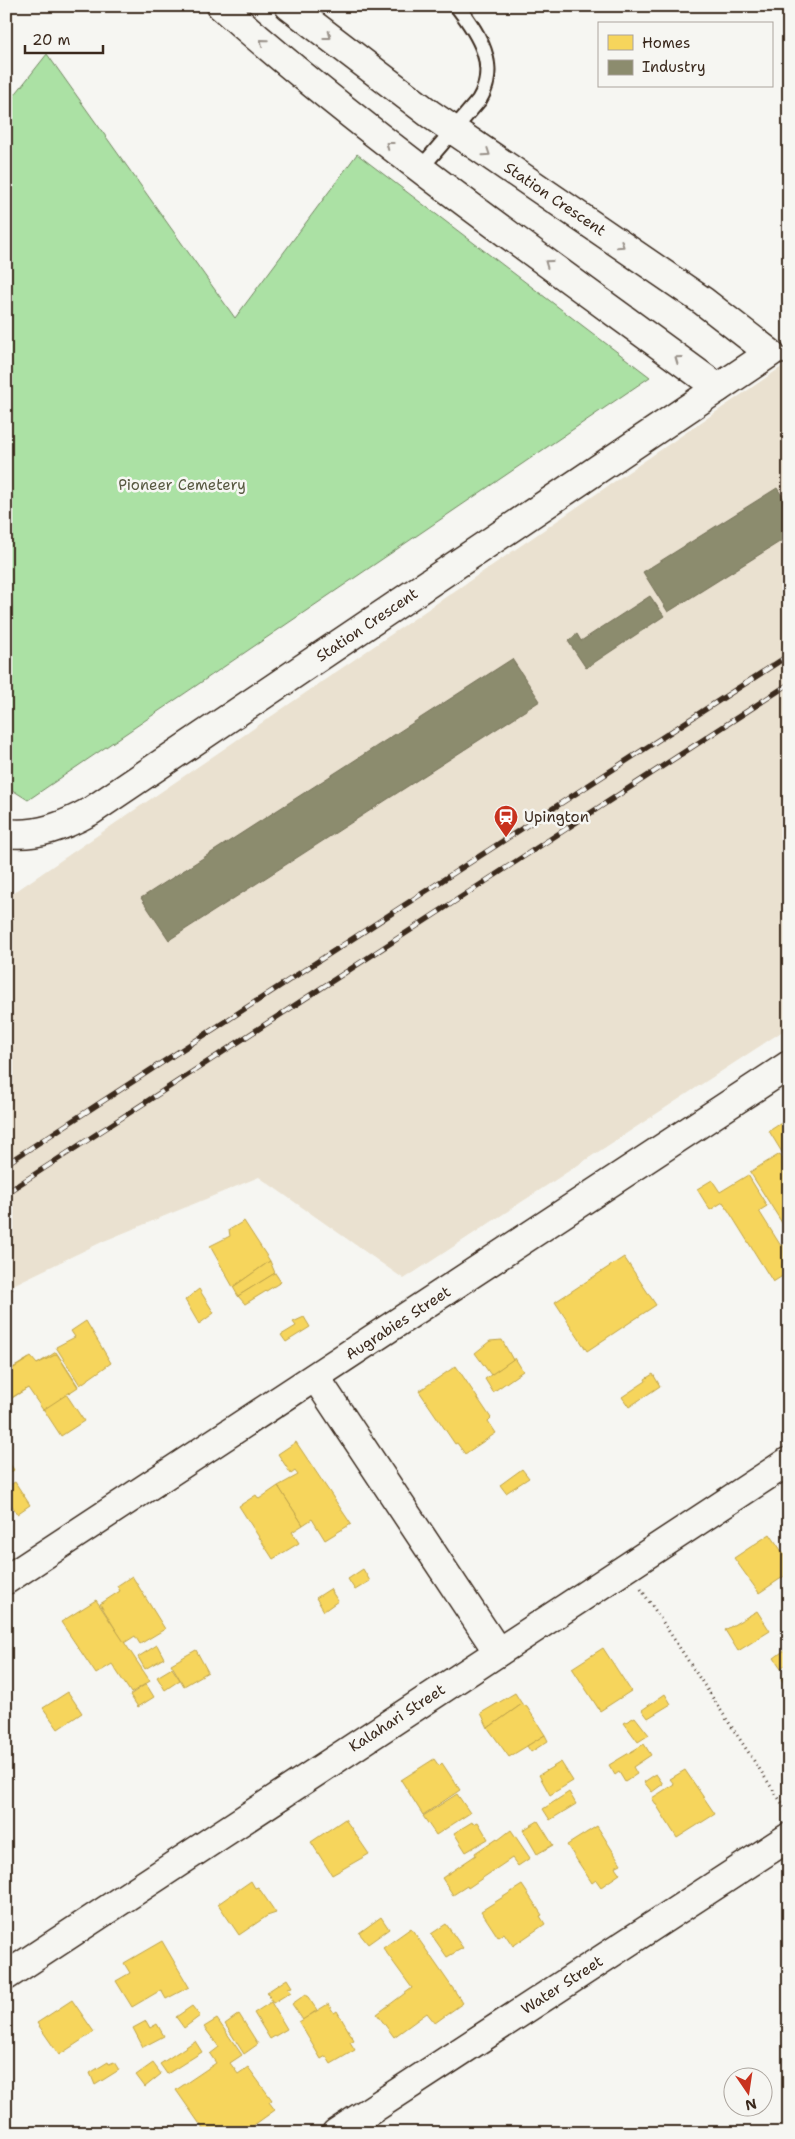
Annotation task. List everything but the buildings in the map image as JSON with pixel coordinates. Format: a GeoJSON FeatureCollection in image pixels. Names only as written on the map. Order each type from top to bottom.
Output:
{"type":"FeatureCollection","features":[{"type":"Feature","properties":{"kind":"street"},"geometry":{"type":"LineString","coordinates":[[221,6],[333,101],[420,169],[718,388]]}},
{"type":"Feature","properties":{"kind":"street","name":"Station Crescent"},"geometry":{"type":"LineString","coordinates":[[6,833],[39,833],[59,827],[91,811],[718,388],[779,355],[430,114],[290,6]]}},
{"type":"Feature","properties":{"kind":"street","name":"Augrabies Street"},"geometry":{"type":"LineString","coordinates":[[6,1580],[316,1378],[789,1065]]}},
{"type":"Feature","properties":{"kind":"street"},"geometry":{"type":"LineString","coordinates":[[316,1378],[498,1652]]}},
{"type":"Feature","properties":{"kind":"street","name":"Kalahari Street"},"geometry":{"type":"LineString","coordinates":[[6,1976],[789,1461]]}},
{"type":"Feature","properties":{"kind":"street","name":"Water Street"},"geometry":{"type":"LineString","coordinates":[[336,2133],[789,1837]]}},
{"type":"Feature","properties":{"kind":"lane"},"geometry":{"type":"LineString","coordinates":[[420,169],[478,100],[485,89],[488,78],[487,63],[477,34],[457,6]]}},
{"type":"Feature","properties":{"kind":"path"},"geometry":{"type":"LineString","coordinates":[[6,1281],[13,1292]]}},
{"type":"Feature","properties":{"kind":"path"},"geometry":{"type":"LineString","coordinates":[[627,1568],[789,1814]]}},
{"type":"Feature","properties":{"kind":"shaded area"},"geometry":{"type":"Polygon","coordinates":[[[789,362],[789,1027],[404,1279],[259,1177],[104,1241],[6,1290],[6,898],[789,362]]]}},
{"type":"Feature","properties":{"kind":"green space","name":"Pioneer Cemetery"},"geometry":{"type":"Polygon","coordinates":[[[47,54],[235,318],[357,154],[650,377],[28,800],[6,786],[6,106],[47,54]]]}},
{"type":"Feature","properties":{"kind":"railway"},"geometry":{"type":"LineString","coordinates":[[6,1164],[789,655]]}},
{"type":"Feature","properties":{"kind":"railway"},"geometry":{"type":"LineString","coordinates":[[6,1193],[789,684]]}},
{"type":"Feature","properties":{"kind":"place","name":"Upington"},"geometry":{"type":"Point","coordinates":[506,838]}}]}
